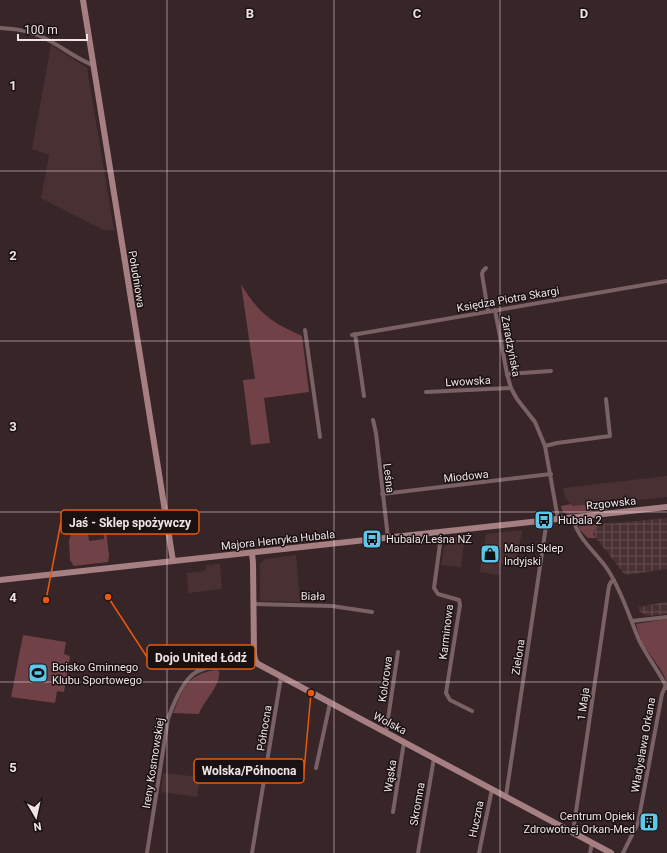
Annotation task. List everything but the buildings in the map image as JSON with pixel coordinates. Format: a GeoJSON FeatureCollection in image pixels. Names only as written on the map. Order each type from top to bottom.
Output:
{"type":"FeatureCollection","features":[{"type":"Feature","properties":{"kind":"street","name":"Południowa"},"geometry":{"type":"LineString","coordinates":[[83,0],[173,561]]}},
{"type":"Feature","properties":{"kind":"street"},"geometry":{"type":"LineString","coordinates":[[0,28],[16,29],[42,36],[84,62],[93,65]]}},
{"type":"Feature","properties":{"kind":"street"},"geometry":{"type":"LineString","coordinates":[[486,268],[482,274],[488,311]]}},
{"type":"Feature","properties":{"kind":"street","name":"Księdza Piotra Skargi"},"geometry":{"type":"LineString","coordinates":[[364,396],[354,334],[667,282]]}},
{"type":"Feature","properties":{"kind":"street","name":"Zaradzyńska"},"geometry":{"type":"LineString","coordinates":[[495,310],[511,388],[513,393],[535,422],[545,446],[558,519]]}},
{"type":"Feature","properties":{"kind":"street"},"geometry":{"type":"LineString","coordinates":[[305,330],[320,437]]}},
{"type":"Feature","properties":{"kind":"street"},"geometry":{"type":"LineString","coordinates":[[507,374],[551,371]]}},
{"type":"Feature","properties":{"kind":"street","name":"Lwowska"},"geometry":{"type":"LineString","coordinates":[[426,392],[511,388]]}},
{"type":"Feature","properties":{"kind":"street"},"geometry":{"type":"LineString","coordinates":[[545,446],[557,442],[610,436],[606,399]]}},
{"type":"Feature","properties":{"kind":"street","name":"Leśna"},"geometry":{"type":"LineString","coordinates":[[373,420],[376,433],[388,538]]}},
{"type":"Feature","properties":{"kind":"street","name":"Miodowa"},"geometry":{"type":"LineString","coordinates":[[382,494],[551,474]]}},
{"type":"Feature","properties":{"kind":"street","name":"Rzgowska"},"geometry":{"type":"LineString","coordinates":[[558,519],[667,507]]}},
{"type":"Feature","properties":{"kind":"street"},"geometry":{"type":"LineString","coordinates":[[573,517],[576,528],[598,556],[614,580],[645,652],[656,667],[666,686]]}},
{"type":"Feature","properties":{"kind":"street","name":"Majora Henryka Hubala"},"geometry":{"type":"LineString","coordinates":[[0,580],[558,519]]}},
{"type":"Feature","properties":{"kind":"street","name":"Zielona"},"geometry":{"type":"LineString","coordinates":[[506,796],[546,520]]}},
{"type":"Feature","properties":{"kind":"street","name":"Karminowa"},"geometry":{"type":"LineString","coordinates":[[440,532],[440,544],[434,588],[438,594],[457,599],[460,602],[446,694],[452,701],[472,711]]}},
{"type":"Feature","properties":{"kind":"street"},"geometry":{"type":"LineString","coordinates":[[252,552],[255,660]]}},
{"type":"Feature","properties":{"kind":"street","name":"1 Maja"},"geometry":{"type":"LineString","coordinates":[[572,832],[609,586],[614,580]]}},
{"type":"Feature","properties":{"kind":"street","name":"Biała"},"geometry":{"type":"LineString","coordinates":[[254,604],[332,606],[372,612]]}},
{"type":"Feature","properties":{"kind":"street"},"geometry":{"type":"LineString","coordinates":[[632,621],[667,617]]}},
{"type":"Feature","properties":{"kind":"street","name":"Kolorowa"},"geometry":{"type":"LineString","coordinates":[[386,732],[398,652]]}},
{"type":"Feature","properties":{"kind":"street","name":"Wolska"},"geometry":{"type":"LineString","coordinates":[[255,660],[258,664],[281,677],[612,853]]}},
{"type":"Feature","properties":{"kind":"street","name":"Ireny Kosmowskiej"},"geometry":{"type":"LineString","coordinates":[[147,853],[168,719],[184,684],[192,674],[198,671],[212,667],[255,660]]}},
{"type":"Feature","properties":{"kind":"street","name":"Północna"},"geometry":{"type":"LineString","coordinates":[[252,853],[281,677]]}},
{"type":"Feature","properties":{"kind":"street","name":"Władysława Orkana"},"geometry":{"type":"LineString","coordinates":[[623,853],[638,823],[662,694],[666,686]]}},
{"type":"Feature","properties":{"kind":"street"},"geometry":{"type":"LineString","coordinates":[[316,768],[330,703]]}},
{"type":"Feature","properties":{"kind":"street","name":"Wąska"},"geometry":{"type":"LineString","coordinates":[[393,812],[404,742]]}},
{"type":"Feature","properties":{"kind":"street","name":"Skromna"},"geometry":{"type":"LineString","coordinates":[[418,853],[434,758]]}},
{"type":"Feature","properties":{"kind":"street","name":"Huczna"},"geometry":{"type":"LineString","coordinates":[[479,853],[492,789]]}},
{"type":"Feature","properties":{"kind":"street"},"geometry":{"type":"LineString","coordinates":[[590,853],[592,842]]}},
{"type":"Feature","properties":{"kind":"shaded area"},"geometry":{"type":"Polygon","coordinates":[[[51,45],[87,68],[114,230],[103,230],[41,198],[49,155],[32,149],[51,45]]]}},
{"type":"Feature","properties":{"kind":"shaded area"},"geometry":{"type":"Polygon","coordinates":[[[241,284],[254,303],[267,316],[282,326],[302,336],[309,392],[264,398],[270,443],[251,445],[243,380],[255,379],[241,284]]]}},
{"type":"Feature","properties":{"kind":"shaded area"},"geometry":{"type":"Polygon","coordinates":[[[667,476],[667,497],[572,506],[565,497],[563,488],[667,476]]]}},
{"type":"Feature","properties":{"kind":"shaded area"},"geometry":{"type":"Polygon","coordinates":[[[607,503],[608,508],[606,510],[568,514],[563,512],[561,507],[571,504],[572,506],[607,503]]]}},
{"type":"Feature","properties":{"kind":"shaded area"},"geometry":{"type":"Polygon","coordinates":[[[667,518],[667,569],[625,575],[593,534],[598,525],[667,518]]]}},
{"type":"Feature","properties":{"kind":"shaded area"},"geometry":{"type":"Polygon","coordinates":[[[619,522],[598,525],[593,534],[596,538],[588,538],[579,529],[579,526],[619,522]]]}},
{"type":"Feature","properties":{"kind":"shaded area"},"geometry":{"type":"Polygon","coordinates":[[[103,530],[106,530],[109,555],[108,562],[74,566],[70,560],[69,541],[71,534],[88,533],[89,541],[104,539],[103,530]]]}},
{"type":"Feature","properties":{"kind":"shaded area"},"geometry":{"type":"Polygon","coordinates":[[[522,530],[516,566],[501,564],[499,575],[480,572],[486,534],[522,530]]]}},
{"type":"Feature","properties":{"kind":"shaded area"},"geometry":{"type":"Polygon","coordinates":[[[465,536],[461,567],[441,565],[444,547],[447,545],[448,538],[465,536]]]}},
{"type":"Feature","properties":{"kind":"shaded area"},"geometry":{"type":"Polygon","coordinates":[[[296,555],[300,602],[260,601],[260,564],[265,559],[296,555]]]}},
{"type":"Feature","properties":{"kind":"shaded area"},"geometry":{"type":"Polygon","coordinates":[[[220,564],[222,589],[188,593],[187,573],[204,571],[206,569],[206,565],[220,564]]]}},
{"type":"Feature","properties":{"kind":"shaded area"},"geometry":{"type":"Polygon","coordinates":[[[667,602],[667,614],[647,616],[639,611],[638,607],[667,602]]]}},
{"type":"Feature","properties":{"kind":"shaded area"},"geometry":{"type":"Polygon","coordinates":[[[667,619],[667,682],[661,670],[642,643],[636,624],[667,619]]]}},
{"type":"Feature","properties":{"kind":"shaded area","name":"Boisko Gminnego Klubu Sportowego"},"geometry":{"type":"Polygon","coordinates":[[[23,635],[66,642],[64,654],[70,656],[64,692],[57,691],[55,703],[11,697],[23,635]]]}},
{"type":"Feature","properties":{"kind":"shaded area"},"geometry":{"type":"Polygon","coordinates":[[[216,670],[219,671],[219,677],[215,688],[199,714],[173,713],[184,689],[193,679],[206,672],[216,670]]]}},
{"type":"Feature","properties":{"kind":"shaded area"},"geometry":{"type":"Polygon","coordinates":[[[163,773],[200,777],[197,797],[161,792],[163,773]]]}},
{"type":"Feature","properties":{"kind":"place","name":"Hubala 2"},"geometry":{"type":"Point","coordinates":[544,520]}},
{"type":"Feature","properties":{"kind":"place","name":"Hubala/Leśna NŻ"},"geometry":{"type":"Point","coordinates":[372,539]}},
{"type":"Feature","properties":{"kind":"place","name":"Mansi Sklep Indyjski"},"geometry":{"type":"Point","coordinates":[490,554]}},
{"type":"Feature","properties":{"kind":"place","name":"Dojo United Łódź"},"geometry":{"type":"Point","coordinates":[108,597]}},
{"type":"Feature","properties":{"kind":"place","name":"Jaś - Sklep spożywczy"},"geometry":{"type":"Point","coordinates":[46,600]}},
{"type":"Feature","properties":{"kind":"place","name":"Boisko Gminnego Klubu Sportowego"},"geometry":{"type":"Point","coordinates":[38,673]}},
{"type":"Feature","properties":{"kind":"place","name":"Wolska/Północna"},"geometry":{"type":"Point","coordinates":[311,693]}},
{"type":"Feature","properties":{"kind":"place","name":"Centrum Opieki Zdrowotnej Orkan-Med"},"geometry":{"type":"Point","coordinates":[649,822]}}]}
